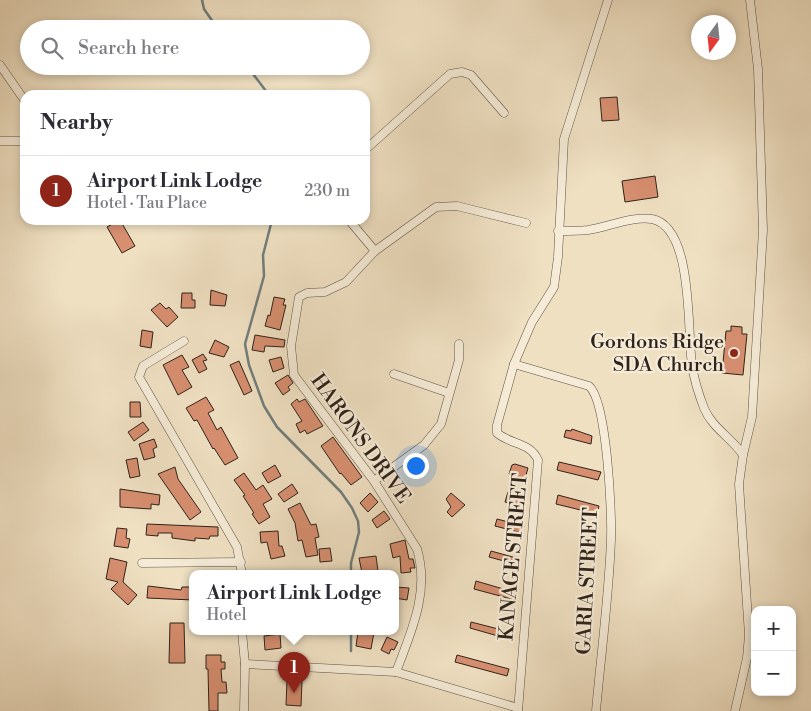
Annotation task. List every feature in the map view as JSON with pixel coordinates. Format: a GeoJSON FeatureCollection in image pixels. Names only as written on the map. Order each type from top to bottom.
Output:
{"type":"FeatureCollection","features":[{"type":"Feature","properties":{"kind":"street","name":"KANAGE STREET"},"geometry":{"type":"LineString","coordinates":[[518,709],[538,460],[528,447],[506,440],[497,432],[497,425],[514,364],[532,322],[554,287],[558,257],[564,139],[608,0]]}},
{"type":"Feature","properties":{"kind":"street"},"geometry":{"type":"LineString","coordinates":[[735,711],[747,658],[749,635],[739,484],[743,455],[752,417],[763,230],[758,69],[750,0]]}},
{"type":"Feature","properties":{"kind":"street"},"geometry":{"type":"LineString","coordinates":[[0,65],[20,95]]}},
{"type":"Feature","properties":{"kind":"street"},"geometry":{"type":"LineString","coordinates":[[370,146],[450,74],[462,72],[471,75],[504,113]]}},
{"type":"Feature","properties":{"kind":"street"},"geometry":{"type":"LineString","coordinates":[[0,141],[20,141]]}},
{"type":"Feature","properties":{"kind":"street","name":"HARONS DRIVE"},"geometry":{"type":"LineString","coordinates":[[396,672],[416,616],[422,584],[417,549],[374,481],[294,375],[291,346],[299,297],[307,292],[325,292],[346,282],[375,252],[436,207],[457,206],[526,223]]}},
{"type":"Feature","properties":{"kind":"street"},"geometry":{"type":"LineString","coordinates":[[558,232],[587,230],[651,219],[663,224],[675,238],[686,284],[692,367],[705,410],[718,429],[735,442],[743,455]]}},
{"type":"Feature","properties":{"kind":"street"},"geometry":{"type":"LineString","coordinates":[[353,225],[375,252]]}},
{"type":"Feature","properties":{"kind":"street"},"geometry":{"type":"LineString","coordinates":[[184,341],[143,366],[139,378],[218,511],[237,547],[242,570]]}},
{"type":"Feature","properties":{"kind":"street"},"geometry":{"type":"LineString","coordinates":[[374,481],[432,438],[441,424],[459,360],[459,344]]}},
{"type":"Feature","properties":{"kind":"street","name":"GARIA STREET"},"geometry":{"type":"LineString","coordinates":[[514,364],[589,386],[594,390],[599,402],[606,444],[611,538],[596,711]]}},
{"type":"Feature","properties":{"kind":"street"},"geometry":{"type":"LineString","coordinates":[[394,374],[449,393]]}},
{"type":"Feature","properties":{"kind":"street"},"geometry":{"type":"LineString","coordinates":[[142,563],[241,562]]}},
{"type":"Feature","properties":{"kind":"street"},"geometry":{"type":"LineString","coordinates":[[242,635],[245,664],[244,711]]}},
{"type":"Feature","properties":{"kind":"street"},"geometry":{"type":"LineString","coordinates":[[245,664],[396,672],[518,709]]}},
{"type":"Feature","properties":{"kind":"building"},"geometry":{"type":"Polygon","coordinates":[[[617,97],[619,120],[602,121],[600,98],[617,97]]]}},
{"type":"Feature","properties":{"kind":"building"},"geometry":{"type":"Polygon","coordinates":[[[655,176],[658,197],[625,202],[622,181],[655,176]]]}},
{"type":"Feature","properties":{"kind":"building"},"geometry":{"type":"Polygon","coordinates":[[[111,225],[123,225],[135,246],[122,253],[107,227],[111,225]]]}},
{"type":"Feature","properties":{"kind":"building"},"geometry":{"type":"Polygon","coordinates":[[[211,290],[227,295],[225,306],[210,305],[211,290]]]}},
{"type":"Feature","properties":{"kind":"building"},"geometry":{"type":"Polygon","coordinates":[[[182,293],[192,293],[192,300],[195,300],[195,308],[181,308],[182,293]]]}},
{"type":"Feature","properties":{"kind":"building"},"geometry":{"type":"Polygon","coordinates":[[[274,297],[285,299],[283,305],[286,305],[280,330],[265,326],[268,315],[270,316],[274,297]]]}},
{"type":"Feature","properties":{"kind":"building"},"geometry":{"type":"Polygon","coordinates":[[[160,303],[166,309],[169,307],[178,317],[167,327],[151,310],[160,303]]]}},
{"type":"Feature","properties":{"kind":"building","name":"Gordons Ridge SDA Church"},"geometry":{"type":"Polygon","coordinates":[[[731,326],[742,327],[742,334],[747,334],[743,375],[722,373],[726,331],[731,331],[731,326]]]}},
{"type":"Feature","properties":{"kind":"building"},"geometry":{"type":"Polygon","coordinates":[[[142,330],[153,332],[151,348],[140,346],[142,330]]]}},
{"type":"Feature","properties":{"kind":"building"},"geometry":{"type":"Polygon","coordinates":[[[255,335],[285,340],[284,347],[265,346],[264,352],[252,350],[255,335]]]}},
{"type":"Feature","properties":{"kind":"building"},"geometry":{"type":"Polygon","coordinates":[[[215,340],[229,347],[224,357],[209,353],[215,340]]]}},
{"type":"Feature","properties":{"kind":"building"},"geometry":{"type":"Polygon","coordinates":[[[203,354],[207,360],[203,361],[207,369],[199,373],[192,360],[203,354]]]}},
{"type":"Feature","properties":{"kind":"building"},"geometry":{"type":"Polygon","coordinates":[[[182,355],[189,367],[182,370],[192,387],[178,395],[163,365],[182,355]]]}},
{"type":"Feature","properties":{"kind":"building"},"geometry":{"type":"Polygon","coordinates":[[[281,357],[284,368],[273,372],[269,360],[281,357]]]}},
{"type":"Feature","properties":{"kind":"building"},"geometry":{"type":"Polygon","coordinates":[[[239,361],[252,391],[244,395],[230,365],[239,361]]]}},
{"type":"Feature","properties":{"kind":"building"},"geometry":{"type":"Polygon","coordinates":[[[288,375],[293,383],[288,387],[290,390],[283,395],[275,383],[288,375]]]}},
{"type":"Feature","properties":{"kind":"building"},"geometry":{"type":"Polygon","coordinates":[[[206,397],[214,410],[208,413],[217,430],[221,427],[238,458],[225,465],[213,449],[197,420],[194,421],[186,408],[206,397]]]}},
{"type":"Feature","properties":{"kind":"building"},"geometry":{"type":"Polygon","coordinates":[[[297,399],[299,402],[305,399],[323,426],[307,434],[305,430],[300,433],[296,424],[302,421],[291,404],[297,399]]]}},
{"type":"Feature","properties":{"kind":"building"},"geometry":{"type":"Polygon","coordinates":[[[130,402],[140,402],[141,417],[130,417],[130,402]]]}},
{"type":"Feature","properties":{"kind":"building"},"geometry":{"type":"Polygon","coordinates":[[[143,422],[149,430],[134,441],[128,432],[143,422]]]}},
{"type":"Feature","properties":{"kind":"building"},"geometry":{"type":"Polygon","coordinates":[[[572,429],[592,436],[591,444],[564,437],[566,430],[571,431],[572,429]]]}},
{"type":"Feature","properties":{"kind":"building"},"geometry":{"type":"Polygon","coordinates":[[[333,437],[362,477],[351,485],[340,474],[321,446],[333,437]]]}},
{"type":"Feature","properties":{"kind":"building"},"geometry":{"type":"Polygon","coordinates":[[[154,439],[157,447],[153,449],[155,457],[144,460],[139,444],[154,439]]]}},
{"type":"Feature","properties":{"kind":"building"},"geometry":{"type":"Polygon","coordinates":[[[137,458],[140,476],[130,478],[126,460],[137,458]]]}},
{"type":"Feature","properties":{"kind":"building"},"geometry":{"type":"Polygon","coordinates":[[[559,462],[601,472],[598,480],[557,470],[559,462]]]}},
{"type":"Feature","properties":{"kind":"building"},"geometry":{"type":"Polygon","coordinates":[[[515,464],[528,468],[525,479],[509,474],[512,465],[515,464]]]}},
{"type":"Feature","properties":{"kind":"building"},"geometry":{"type":"Polygon","coordinates":[[[275,465],[281,476],[268,483],[262,473],[275,465]]]}},
{"type":"Feature","properties":{"kind":"building"},"geometry":{"type":"Polygon","coordinates":[[[175,467],[178,479],[201,512],[190,520],[158,474],[175,467]]]}},
{"type":"Feature","properties":{"kind":"building"},"geometry":{"type":"Polygon","coordinates":[[[244,473],[256,490],[263,485],[272,499],[263,504],[270,517],[259,524],[243,496],[245,495],[234,480],[244,473]]]}},
{"type":"Feature","properties":{"kind":"building"},"geometry":{"type":"Polygon","coordinates":[[[292,484],[298,493],[284,502],[278,494],[292,484]]]}},
{"type":"Feature","properties":{"kind":"building"},"geometry":{"type":"Polygon","coordinates":[[[120,489],[160,495],[159,505],[151,504],[151,509],[120,507],[120,489]]]}},
{"type":"Feature","properties":{"kind":"building"},"geometry":{"type":"Polygon","coordinates":[[[508,492],[524,496],[521,507],[505,502],[508,492]]]}},
{"type":"Feature","properties":{"kind":"building"},"geometry":{"type":"Polygon","coordinates":[[[370,493],[378,502],[368,512],[360,503],[370,493]]]}},
{"type":"Feature","properties":{"kind":"building"},"geometry":{"type":"Polygon","coordinates":[[[451,493],[465,505],[452,517],[447,512],[451,507],[446,499],[451,493]]]}},
{"type":"Feature","properties":{"kind":"building"},"geometry":{"type":"Polygon","coordinates":[[[558,495],[599,506],[597,514],[556,504],[558,495]]]}},
{"type":"Feature","properties":{"kind":"building"},"geometry":{"type":"Polygon","coordinates":[[[300,503],[311,525],[316,524],[319,537],[315,538],[318,555],[306,557],[302,540],[298,541],[295,523],[288,509],[300,503]]]}},
{"type":"Feature","properties":{"kind":"building"},"geometry":{"type":"Polygon","coordinates":[[[384,511],[390,519],[377,528],[372,520],[384,511]]]}},
{"type":"Feature","properties":{"kind":"building"},"geometry":{"type":"Polygon","coordinates":[[[497,519],[524,526],[522,533],[495,526],[497,519]]]}},
{"type":"Feature","properties":{"kind":"building"},"geometry":{"type":"Polygon","coordinates":[[[147,524],[218,527],[218,536],[210,536],[209,539],[195,538],[195,541],[172,538],[172,533],[158,533],[158,536],[146,535],[147,524]]]}},
{"type":"Feature","properties":{"kind":"building"},"geometry":{"type":"Polygon","coordinates":[[[117,528],[127,529],[126,538],[130,539],[128,548],[114,546],[117,528]]]}},
{"type":"Feature","properties":{"kind":"building"},"geometry":{"type":"Polygon","coordinates":[[[278,531],[279,546],[282,546],[285,556],[271,559],[267,542],[261,543],[260,532],[278,531]]]}},
{"type":"Feature","properties":{"kind":"building"},"geometry":{"type":"Polygon","coordinates":[[[405,540],[409,559],[413,559],[415,568],[410,568],[411,572],[401,573],[400,556],[393,558],[390,544],[405,540]]]}},
{"type":"Feature","properties":{"kind":"building"},"geometry":{"type":"Polygon","coordinates":[[[330,548],[332,561],[320,562],[319,549],[330,548]]]}},
{"type":"Feature","properties":{"kind":"building"},"geometry":{"type":"Polygon","coordinates":[[[491,551],[520,559],[519,565],[489,557],[491,551]]]}},
{"type":"Feature","properties":{"kind":"building"},"geometry":{"type":"Polygon","coordinates":[[[376,556],[378,570],[361,570],[359,558],[376,556]]]}},
{"type":"Feature","properties":{"kind":"building"},"geometry":{"type":"Polygon","coordinates":[[[110,558],[127,562],[123,582],[137,595],[128,605],[111,589],[118,582],[106,579],[110,558]]]}},
{"type":"Feature","properties":{"kind":"building"},"geometry":{"type":"Polygon","coordinates":[[[476,581],[517,593],[515,600],[474,589],[476,581]]]}},
{"type":"Feature","properties":{"kind":"building"},"geometry":{"type":"Polygon","coordinates":[[[148,586],[181,590],[182,587],[189,587],[189,600],[147,598],[148,586]]]}},
{"type":"Feature","properties":{"kind":"building"},"geometry":{"type":"Polygon","coordinates":[[[399,587],[409,588],[407,600],[399,599],[399,587]]]}},
{"type":"Feature","properties":{"kind":"building"},"geometry":{"type":"Polygon","coordinates":[[[471,622],[514,633],[512,640],[470,628],[471,622]]]}},
{"type":"Feature","properties":{"kind":"building"},"geometry":{"type":"Polygon","coordinates":[[[170,623],[184,623],[185,663],[169,663],[170,623]]]}},
{"type":"Feature","properties":{"kind":"building"},"geometry":{"type":"Polygon","coordinates":[[[280,635],[281,648],[265,650],[264,636],[280,635]]]}},
{"type":"Feature","properties":{"kind":"building"},"geometry":{"type":"Polygon","coordinates":[[[358,635],[373,635],[371,649],[356,646],[358,635]]]}},
{"type":"Feature","properties":{"kind":"building"},"geometry":{"type":"Polygon","coordinates":[[[387,637],[398,642],[394,650],[391,649],[389,654],[381,650],[387,637]]]}},
{"type":"Feature","properties":{"kind":"building"},"geometry":{"type":"Polygon","coordinates":[[[206,655],[221,655],[221,662],[225,662],[225,669],[221,669],[222,682],[226,682],[227,693],[218,693],[218,711],[209,711],[206,655]]]}},
{"type":"Feature","properties":{"kind":"building"},"geometry":{"type":"Polygon","coordinates":[[[457,655],[509,669],[507,676],[455,662],[457,655]]]}},
{"type":"Feature","properties":{"kind":"building"},"geometry":{"type":"Polygon","coordinates":[[[287,680],[302,681],[301,706],[286,705],[287,680]]]}},
{"type":"Feature","properties":{"kind":"waterway"},"geometry":{"type":"LineString","coordinates":[[202,0],[204,9],[212,20]]}},
{"type":"Feature","properties":{"kind":"waterway"},"geometry":{"type":"LineString","coordinates":[[254,75],[265,90]]}},
{"type":"Feature","properties":{"kind":"waterway"},"geometry":{"type":"LineString","coordinates":[[271,225],[263,255],[264,276],[245,344],[249,365],[264,406],[277,427],[341,492],[352,508],[358,521],[359,532],[351,570]]}},
{"type":"Feature","properties":{"kind":"waterway"},"geometry":{"type":"LineString","coordinates":[[351,635],[351,651]]}},
{"type":"Feature","properties":{"kind":"place","name":"Gordons Ridge SDA Church"},"geometry":{"type":"Point","coordinates":[734,353]}},
{"type":"Feature","properties":{"kind":"place","name":"Airport Link Lodge"},"geometry":{"type":"Point","coordinates":[294,693]}}]}
